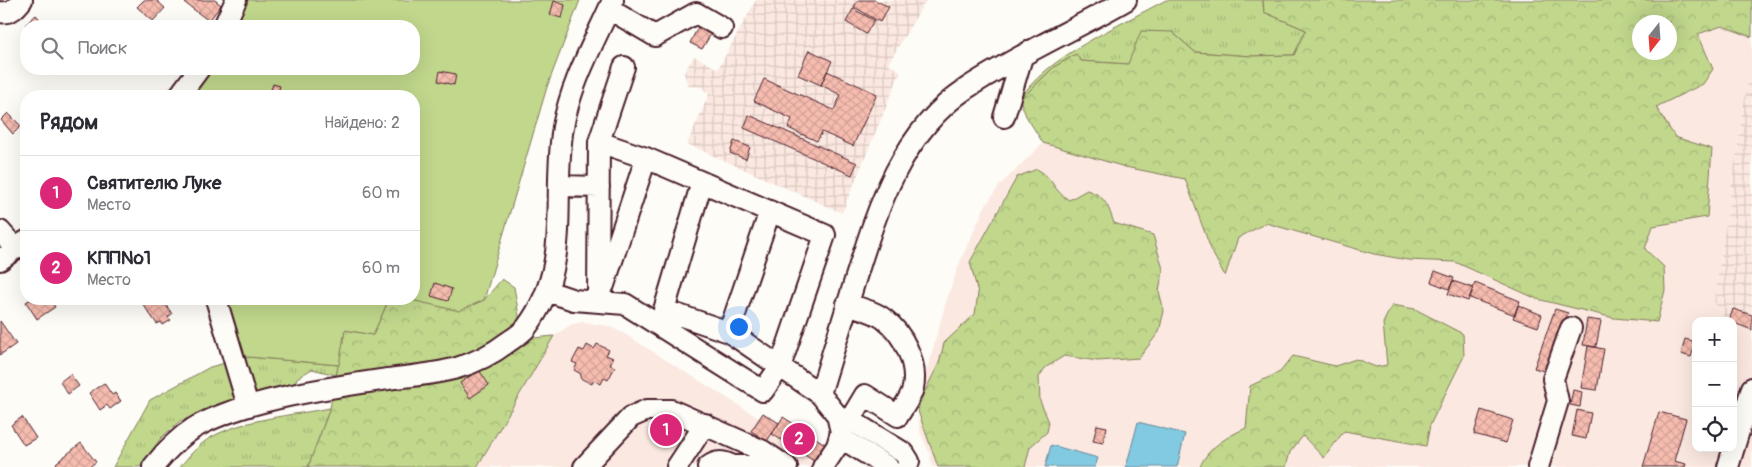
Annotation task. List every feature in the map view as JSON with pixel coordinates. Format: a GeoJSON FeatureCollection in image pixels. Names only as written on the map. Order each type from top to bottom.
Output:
{"type":"FeatureCollection","features":[{"type":"Feature","properties":{"kind":"street"},"geometry":{"type":"LineString","coordinates":[[2,16],[16,8],[22,0]]}},
{"type":"Feature","properties":{"kind":"street"},"geometry":{"type":"LineString","coordinates":[[227,20],[236,0]]}},
{"type":"Feature","properties":{"kind":"street"},"geometry":{"type":"LineString","coordinates":[[820,394],[847,304],[885,192],[905,154],[932,119],[966,89],[1126,0]]}},
{"type":"Feature","properties":{"kind":"street"},"geometry":{"type":"LineString","coordinates":[[153,467],[163,454],[192,429],[208,420],[248,406],[386,380],[446,373],[490,356],[525,329],[547,291],[553,274],[558,243],[563,127],[573,89],[611,4],[655,36],[696,13],[722,28]]}},
{"type":"Feature","properties":{"kind":"street"},"geometry":{"type":"LineString","coordinates":[[1004,117],[1022,57]]}},
{"type":"Feature","properties":{"kind":"street"},"geometry":{"type":"LineString","coordinates":[[598,301],[599,142],[624,67]]}},
{"type":"Feature","properties":{"kind":"street"},"geometry":{"type":"LineString","coordinates":[[183,90],[194,75]]}},
{"type":"Feature","properties":{"kind":"street"},"geometry":{"type":"LineString","coordinates":[[599,142],[646,158],[825,235],[780,367],[763,390],[625,304]]}},
{"type":"Feature","properties":{"kind":"street"},"geometry":{"type":"LineString","coordinates":[[598,301],[646,158]]}},
{"type":"Feature","properties":{"kind":"street"},"geometry":{"type":"LineString","coordinates":[[664,310],[702,182]]}},
{"type":"Feature","properties":{"kind":"street"},"geometry":{"type":"LineString","coordinates":[[560,186],[599,187]]}},
{"type":"Feature","properties":{"kind":"street"},"geometry":{"type":"LineString","coordinates":[[729,332],[770,211]]}},
{"type":"Feature","properties":{"kind":"street"},"geometry":{"type":"LineString","coordinates":[[0,231],[20,244]]}},
{"type":"Feature","properties":{"kind":"street"},"geometry":{"type":"LineString","coordinates":[[0,260],[20,246]]}},
{"type":"Feature","properties":{"kind":"street"},"geometry":{"type":"LineString","coordinates":[[547,291],[574,300],[598,301],[664,310],[729,332],[820,394],[824,401],[833,409],[843,427],[888,467]]}},
{"type":"Feature","properties":{"kind":"street"},"geometry":{"type":"LineString","coordinates":[[823,467],[843,427],[865,396],[898,416],[913,388],[913,369],[908,351],[895,328],[883,318],[847,304]]}},
{"type":"Feature","properties":{"kind":"street"},"geometry":{"type":"LineString","coordinates":[[218,305],[248,406]]}},
{"type":"Feature","properties":{"kind":"street"},"geometry":{"type":"LineString","coordinates":[[1538,467],[1558,401],[1553,379],[1570,328]]}},
{"type":"Feature","properties":{"kind":"street"},"geometry":{"type":"LineString","coordinates":[[1728,467],[1752,388]]}},
{"type":"Feature","properties":{"kind":"street"},"geometry":{"type":"LineString","coordinates":[[584,467],[631,417],[647,410],[671,410],[705,424],[762,452],[786,467]]}},
{"type":"Feature","properties":{"kind":"street"},"geometry":{"type":"LineString","coordinates":[[678,467],[705,424]]}},
{"type":"Feature","properties":{"kind":"street"},"geometry":{"type":"LineString","coordinates":[[843,427],[904,453],[909,460],[907,467]]}},
{"type":"Feature","properties":{"kind":"street"},"geometry":{"type":"LineString","coordinates":[[708,467],[720,462],[734,467],[786,467]]}},
{"type":"Feature","properties":{"kind":"shaded area"},"geometry":{"type":"Polygon","coordinates":[[[756,0],[926,0],[888,64],[901,71],[842,213],[687,144],[709,94],[701,87],[688,86],[684,73],[694,56],[718,69],[756,0]]]}},
{"type":"Feature","properties":{"kind":"shaded area"},"geometry":{"type":"Polygon","coordinates":[[[1166,0],[1752,0],[1752,77],[1748,77],[1714,302],[1724,317],[1692,317],[1692,452],[1737,452],[1737,325],[1752,330],[1752,467],[932,467],[930,454],[920,432],[917,406],[945,305],[959,264],[985,206],[1000,185],[1043,143],[1026,116],[1020,100],[1025,90],[1052,65],[1166,0]]]}},
{"type":"Feature","properties":{"kind":"shaded area"},"geometry":{"type":"Polygon","coordinates":[[[1748,77],[1752,77],[1752,330],[1737,325],[1737,317],[1724,317],[1714,302],[1748,77]]]}},
{"type":"Feature","properties":{"kind":"shaded area"},"geometry":{"type":"Polygon","coordinates":[[[584,322],[608,326],[623,333],[759,418],[763,413],[779,423],[783,417],[825,444],[820,453],[842,467],[477,467],[554,336],[572,324],[584,322]]]}},
{"type":"Feature","properties":{"kind":"green space"},"geometry":{"type":"Polygon","coordinates":[[[247,0],[580,0],[547,87],[484,300],[459,311],[420,302],[420,90],[197,90],[205,75],[420,75],[420,20],[235,20],[247,0]]]}},
{"type":"Feature","properties":{"kind":"green space"},"geometry":{"type":"Polygon","coordinates":[[[1166,0],[1263,0],[1264,12],[1306,30],[1294,55],[1251,56],[1195,52],[1172,32],[1128,64],[1081,61],[1076,54],[1054,67],[1020,100],[1031,85],[1046,70],[1065,56],[1166,0]]]}},
{"type":"Feature","properties":{"kind":"green space"},"geometry":{"type":"Polygon","coordinates":[[[1263,0],[1752,0],[1752,37],[1722,26],[1698,34],[1713,69],[1703,84],[1656,107],[1675,137],[1712,149],[1707,217],[1653,226],[1645,249],[1664,267],[1665,290],[1657,322],[1614,318],[1537,299],[1455,262],[1408,260],[1374,254],[1266,223],[1238,238],[1225,276],[1212,252],[1185,179],[1125,167],[1043,143],[1026,116],[1020,100],[1054,67],[1076,54],[1081,61],[1128,64],[1141,31],[1172,32],[1195,52],[1251,56],[1294,55],[1306,30],[1264,12],[1263,0]]]}},
{"type":"Feature","properties":{"kind":"green space"},"geometry":{"type":"Polygon","coordinates":[[[1037,169],[1047,176],[1059,192],[1069,200],[1087,190],[1093,192],[1105,202],[1114,223],[1153,235],[1163,269],[1159,291],[1164,311],[1159,332],[1139,358],[1098,361],[1064,356],[1045,368],[1039,377],[1040,401],[1049,422],[1047,432],[1030,447],[1025,467],[938,467],[918,411],[920,401],[939,363],[944,343],[975,314],[978,293],[970,262],[1017,177],[1037,169]]]}},
{"type":"Feature","properties":{"kind":"green space"},"geometry":{"type":"Polygon","coordinates":[[[502,279],[514,287],[523,339],[554,336],[477,467],[308,467],[330,408],[345,330],[373,335],[386,305],[420,305],[420,302],[459,310],[484,300],[502,279]]]}},
{"type":"Feature","properties":{"kind":"green space"},"geometry":{"type":"Polygon","coordinates":[[[227,305],[386,305],[373,335],[345,330],[339,365],[248,357],[239,359],[227,305]]]}},
{"type":"Feature","properties":{"kind":"green space"},"geometry":{"type":"Polygon","coordinates":[[[1392,305],[1415,309],[1463,334],[1464,356],[1430,425],[1426,446],[1344,431],[1324,458],[1303,436],[1290,452],[1286,467],[1200,467],[1213,448],[1246,428],[1250,386],[1280,372],[1293,356],[1335,366],[1356,359],[1376,367],[1387,365],[1383,323],[1392,305]]]}},
{"type":"Feature","properties":{"kind":"green space"},"geometry":{"type":"Polygon","coordinates":[[[248,357],[339,365],[336,375],[312,369],[297,378],[294,387],[180,421],[161,438],[140,467],[113,467],[150,400],[210,367],[248,357]]]}},
{"type":"Feature","properties":{"kind":"green space"},"geometry":{"type":"Polygon","coordinates":[[[330,408],[308,467],[180,467],[201,444],[237,426],[330,408]]]}},
{"type":"Feature","properties":{"kind":"water"},"geometry":{"type":"Polygon","coordinates":[[[1138,422],[1185,434],[1177,467],[1126,467],[1138,422]]]}},
{"type":"Feature","properties":{"kind":"water"},"geometry":{"type":"Polygon","coordinates":[[[1051,445],[1098,458],[1095,467],[1045,467],[1051,445]]]}},
{"type":"Feature","properties":{"kind":"building"},"geometry":{"type":"Polygon","coordinates":[[[144,0],[156,0],[165,8],[152,20],[137,7],[144,0]]]}},
{"type":"Feature","properties":{"kind":"building"},"geometry":{"type":"Polygon","coordinates":[[[188,0],[215,0],[221,5],[210,20],[208,20],[185,3],[188,0]]]}},
{"type":"Feature","properties":{"kind":"building"},"geometry":{"type":"Polygon","coordinates":[[[858,0],[875,0],[889,7],[880,22],[854,7],[858,0]]]}},
{"type":"Feature","properties":{"kind":"building"},"geometry":{"type":"Polygon","coordinates":[[[554,1],[565,5],[562,18],[550,15],[554,1]]]}},
{"type":"Feature","properties":{"kind":"building"},"geometry":{"type":"Polygon","coordinates":[[[853,9],[874,20],[866,34],[846,22],[853,9]]]}},
{"type":"Feature","properties":{"kind":"building"},"geometry":{"type":"Polygon","coordinates":[[[36,15],[41,20],[30,20],[36,15]]]}},
{"type":"Feature","properties":{"kind":"building"},"geometry":{"type":"Polygon","coordinates":[[[698,27],[711,34],[702,49],[690,43],[698,27]]]}},
{"type":"Feature","properties":{"kind":"building"},"geometry":{"type":"Polygon","coordinates":[[[809,50],[832,61],[821,85],[798,75],[809,50]]]}},
{"type":"Feature","properties":{"kind":"building"},"geometry":{"type":"Polygon","coordinates":[[[440,71],[456,74],[454,85],[438,81],[440,71]]]}},
{"type":"Feature","properties":{"kind":"building"},"geometry":{"type":"Polygon","coordinates":[[[827,71],[877,94],[853,146],[822,132],[817,141],[788,128],[792,119],[754,101],[764,79],[834,110],[841,95],[821,85],[827,71]]]}},
{"type":"Feature","properties":{"kind":"building"},"geometry":{"type":"Polygon","coordinates":[[[273,84],[280,86],[279,90],[271,90],[273,84]]]}},
{"type":"Feature","properties":{"kind":"building"},"geometry":{"type":"Polygon","coordinates":[[[8,113],[20,127],[13,134],[1,120],[8,113]]]}},
{"type":"Feature","properties":{"kind":"building"},"geometry":{"type":"Polygon","coordinates":[[[749,115],[857,163],[852,175],[744,128],[749,115]]]}},
{"type":"Feature","properties":{"kind":"building"},"geometry":{"type":"Polygon","coordinates":[[[734,141],[750,147],[746,159],[730,153],[734,141]]]}},
{"type":"Feature","properties":{"kind":"building"},"geometry":{"type":"Polygon","coordinates":[[[1435,271],[1454,278],[1449,289],[1431,282],[1435,271]]]}},
{"type":"Feature","properties":{"kind":"building"},"geometry":{"type":"Polygon","coordinates":[[[1453,281],[1473,288],[1468,301],[1448,294],[1453,281]]]}},
{"type":"Feature","properties":{"kind":"building"},"geometry":{"type":"Polygon","coordinates":[[[435,283],[452,289],[448,301],[431,296],[435,283]]]}},
{"type":"Feature","properties":{"kind":"building"},"geometry":{"type":"Polygon","coordinates":[[[1475,283],[1520,301],[1515,315],[1470,298],[1475,283]]]}},
{"type":"Feature","properties":{"kind":"building"},"geometry":{"type":"Polygon","coordinates":[[[28,305],[54,305],[55,307],[37,319],[28,305]]]}},
{"type":"Feature","properties":{"kind":"building"},"geometry":{"type":"Polygon","coordinates":[[[143,305],[166,305],[172,314],[168,317],[171,320],[163,325],[161,322],[157,324],[143,305]]]}},
{"type":"Feature","properties":{"kind":"building"},"geometry":{"type":"Polygon","coordinates":[[[1518,305],[1542,315],[1538,327],[1513,318],[1518,305]]]}},
{"type":"Feature","properties":{"kind":"building"},"geometry":{"type":"Polygon","coordinates":[[[1555,309],[1568,313],[1547,372],[1534,368],[1555,309]]]}},
{"type":"Feature","properties":{"kind":"building"},"geometry":{"type":"Polygon","coordinates":[[[1733,309],[1752,315],[1752,330],[1737,324],[1737,317],[1730,317],[1733,309]]]}},
{"type":"Feature","properties":{"kind":"building"},"geometry":{"type":"Polygon","coordinates":[[[1587,319],[1601,321],[1596,347],[1583,345],[1587,319]]]}},
{"type":"Feature","properties":{"kind":"building"},"geometry":{"type":"Polygon","coordinates":[[[0,321],[16,344],[0,355],[0,321]]]}},
{"type":"Feature","properties":{"kind":"building"},"geometry":{"type":"Polygon","coordinates":[[[1685,339],[1692,341],[1691,357],[1681,354],[1685,339]]]}},
{"type":"Feature","properties":{"kind":"building"},"geometry":{"type":"Polygon","coordinates":[[[597,344],[609,350],[606,355],[613,358],[610,365],[615,367],[608,380],[604,378],[601,384],[593,380],[592,384],[580,378],[581,374],[574,370],[577,364],[572,362],[579,349],[584,351],[587,345],[594,349],[597,344]]]}},
{"type":"Feature","properties":{"kind":"building"},"geometry":{"type":"Polygon","coordinates":[[[1588,346],[1604,349],[1597,390],[1581,388],[1588,346]]]}},
{"type":"Feature","properties":{"kind":"building"},"geometry":{"type":"Polygon","coordinates":[[[479,370],[489,385],[470,398],[460,383],[479,370]]]}},
{"type":"Feature","properties":{"kind":"building"},"geometry":{"type":"Polygon","coordinates":[[[70,374],[79,386],[68,394],[60,382],[70,374]]]}},
{"type":"Feature","properties":{"kind":"building"},"geometry":{"type":"Polygon","coordinates":[[[104,383],[112,395],[115,393],[121,401],[110,409],[107,405],[100,410],[89,393],[104,383]]]}},
{"type":"Feature","properties":{"kind":"building"},"geometry":{"type":"Polygon","coordinates":[[[1573,390],[1582,392],[1580,407],[1570,405],[1573,390]]]}},
{"type":"Feature","properties":{"kind":"building"},"geometry":{"type":"Polygon","coordinates":[[[1481,410],[1513,420],[1506,443],[1474,434],[1481,410]]]}},
{"type":"Feature","properties":{"kind":"building"},"geometry":{"type":"Polygon","coordinates":[[[1577,410],[1591,413],[1586,439],[1572,436],[1577,410]]]}},
{"type":"Feature","properties":{"kind":"building"},"geometry":{"type":"Polygon","coordinates":[[[1659,412],[1686,419],[1674,461],[1686,464],[1685,467],[1643,467],[1659,412]]]}},
{"type":"Feature","properties":{"kind":"building"},"geometry":{"type":"Polygon","coordinates":[[[763,413],[779,423],[767,441],[751,431],[763,413]]]}},
{"type":"Feature","properties":{"kind":"building"},"geometry":{"type":"Polygon","coordinates":[[[22,417],[36,438],[24,445],[11,425],[22,417]]]}},
{"type":"Feature","properties":{"kind":"building"},"geometry":{"type":"Polygon","coordinates":[[[783,417],[825,444],[814,461],[772,434],[783,417]]]}},
{"type":"Feature","properties":{"kind":"building"},"geometry":{"type":"Polygon","coordinates":[[[1097,425],[1107,427],[1103,443],[1093,441],[1097,425]]]}},
{"type":"Feature","properties":{"kind":"building"},"geometry":{"type":"Polygon","coordinates":[[[81,443],[96,462],[89,467],[59,467],[56,463],[81,443]]]}},
{"type":"Feature","properties":{"kind":"place","name":"Святителю Луке"},"geometry":{"type":"Point","coordinates":[666,430]}},
{"type":"Feature","properties":{"kind":"place","name":"КПП№1"},"geometry":{"type":"Point","coordinates":[799,439]}}]}
